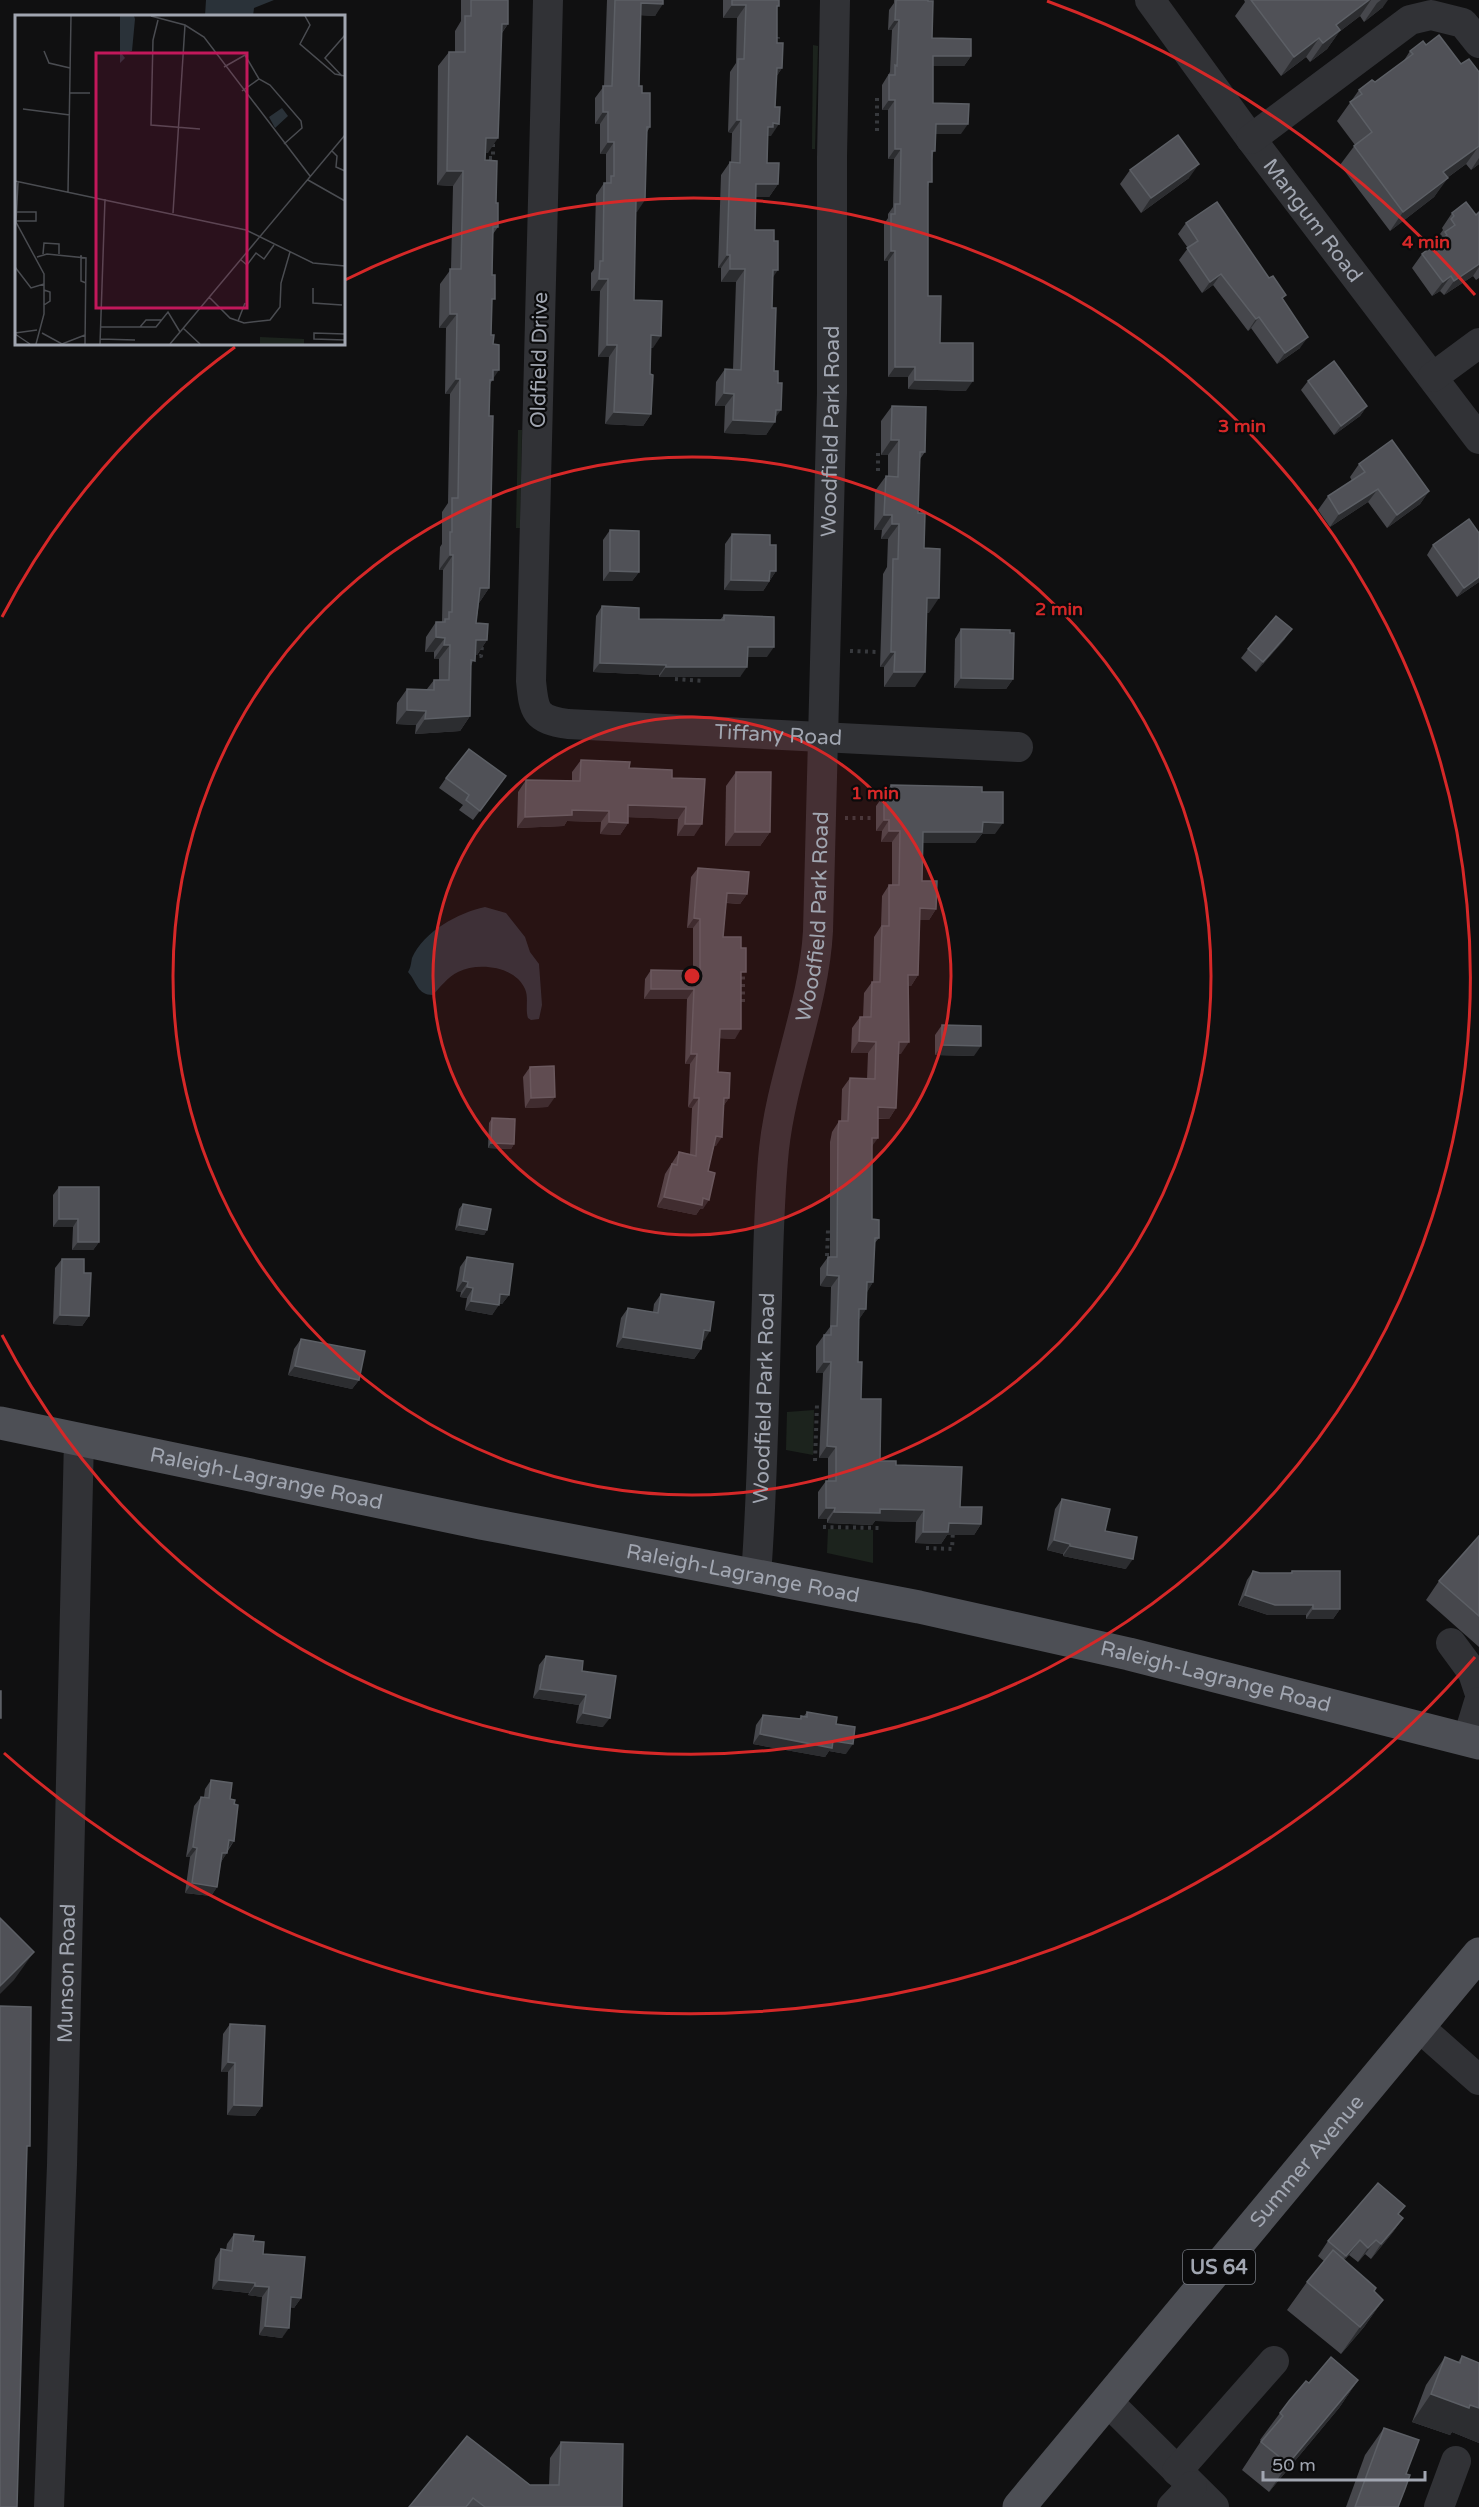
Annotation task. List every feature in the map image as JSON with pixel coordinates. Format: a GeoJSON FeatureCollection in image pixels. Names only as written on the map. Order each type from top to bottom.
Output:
{"type":"FeatureCollection","features":[{"type":"Feature","properties":{"kind":"main road","name":"Raleigh-Lagrange Road"},"geometry":{"type":"LineString","coordinates":[[0,1423],[482,1523],[920,1606],[1118,1651],[1473,1740]]}},
{"type":"Feature","properties":{"kind":"main road","name":"Summer Avenue"},"geometry":{"type":"LineString","coordinates":[[1019,2507],[1479,1954]]}},
{"type":"Feature","properties":{"kind":"street","name":"Oldfield Drive"},"geometry":{"type":"LineString","coordinates":[[541,717],[535,709],[531,681],[548,0]]}},
{"type":"Feature","properties":{"kind":"street","name":"Woodfield Park Road"},"geometry":{"type":"LineString","coordinates":[[756,1576],[761,1509],[771,1184],[779,1113],[806,1009],[817,947],[832,393],[832,147],[835,0]]}},
{"type":"Feature","properties":{"kind":"street","name":"Mangum Road"},"geometry":{"type":"LineString","coordinates":[[1150,0],[1251,140],[1479,439]]}},
{"type":"Feature","properties":{"kind":"street"},"geometry":{"type":"LineString","coordinates":[[1251,140],[1410,20],[1431,15],[1463,23],[1479,43]]}},
{"type":"Feature","properties":{"kind":"street"},"geometry":{"type":"LineString","coordinates":[[1433,377],[1479,343]]}},
{"type":"Feature","properties":{"kind":"street","name":"Tiffany Road"},"geometry":{"type":"LineString","coordinates":[[541,717],[568,724],[1018,747]]}},
{"type":"Feature","properties":{"kind":"street","name":"Munson Road"},"geometry":{"type":"LineString","coordinates":[[49,2507],[61,2177],[80,1439]]}},
{"type":"Feature","properties":{"kind":"street"},"geometry":{"type":"LineString","coordinates":[[1451,1643],[1473,1673],[1479,1691]]}},
{"type":"Feature","properties":{"kind":"street"},"geometry":{"type":"LineString","coordinates":[[1473,1740],[1479,1702]]}},
{"type":"Feature","properties":{"kind":"street"},"geometry":{"type":"LineString","coordinates":[[1419,2027],[1479,2080]]}},
{"type":"Feature","properties":{"kind":"street"},"geometry":{"type":"LineString","coordinates":[[1181,2488],[1274,2361]]}},
{"type":"Feature","properties":{"kind":"street"},"geometry":{"type":"LineString","coordinates":[[1107,2401],[1181,2488],[1214,2507]]}},
{"type":"Feature","properties":{"kind":"street"},"geometry":{"type":"LineString","coordinates":[[1439,2507],[1456,2461]]}},
{"type":"Feature","properties":{"kind":"path"},"geometry":{"type":"LineString","coordinates":[[777,47],[778,37]]}},
{"type":"Feature","properties":{"kind":"path"},"geometry":{"type":"LineString","coordinates":[[877,131],[877,98],[880,98]]}},
{"type":"Feature","properties":{"kind":"path"},"geometry":{"type":"LineString","coordinates":[[489,158],[493,158],[494,135]]}},
{"type":"Feature","properties":{"kind":"path"},"geometry":{"type":"LineString","coordinates":[[878,453],[878,475]]}},
{"type":"Feature","properties":{"kind":"path"},"geometry":{"type":"LineString","coordinates":[[468,656],[482,656],[482,636]]}},
{"type":"Feature","properties":{"kind":"path"},"geometry":{"type":"LineString","coordinates":[[849,651],[879,652]]}},
{"type":"Feature","properties":{"kind":"path"},"geometry":{"type":"LineString","coordinates":[[675,679],[704,681]]}},
{"type":"Feature","properties":{"kind":"path"},"geometry":{"type":"LineString","coordinates":[[845,818],[874,818]]}},
{"type":"Feature","properties":{"kind":"path"},"geometry":{"type":"LineString","coordinates":[[740,969],[743,969],[743,1002]]}},
{"type":"Feature","properties":{"kind":"path"},"geometry":{"type":"LineString","coordinates":[[827,1256],[828,1230]]}},
{"type":"Feature","properties":{"kind":"path"},"geometry":{"type":"LineString","coordinates":[[816,1461],[817,1406]]}},
{"type":"Feature","properties":{"kind":"path"},"geometry":{"type":"LineString","coordinates":[[823,1527],[879,1528]]}},
{"type":"Feature","properties":{"kind":"path"},"geometry":{"type":"LineString","coordinates":[[926,1548],[952,1549],[953,1527]]}},
{"type":"Feature","properties":{"kind":"shaded area"},"geometry":{"type":"Polygon","coordinates":[[[206,0],[274,0],[254,8],[253,15],[205,15],[206,0]]]}},
{"type":"Feature","properties":{"kind":"shaded area"},"geometry":{"type":"Polygon","coordinates":[[[813,45],[818,46],[815,149],[812,149],[813,45]]]}},
{"type":"Feature","properties":{"kind":"shaded area"},"geometry":{"type":"Polygon","coordinates":[[[518,430],[522,430],[520,528],[516,528],[518,430]]]}},
{"type":"Feature","properties":{"kind":"shaded area"},"geometry":{"type":"Polygon","coordinates":[[[485,907],[506,913],[525,937],[530,952],[539,964],[542,1005],[539,1019],[528,1018],[525,989],[520,981],[505,971],[485,967],[466,969],[444,982],[433,995],[420,990],[408,972],[417,948],[433,932],[453,919],[485,907]]]}},
{"type":"Feature","properties":{"kind":"shaded area"},"geometry":{"type":"Polygon","coordinates":[[[814,1410],[813,1455],[786,1450],[787,1412],[814,1410]]]}},
{"type":"Feature","properties":{"kind":"shaded area"},"geometry":{"type":"Polygon","coordinates":[[[828,1529],[873,1530],[873,1563],[827,1553],[828,1529]]]}},
{"type":"Feature","properties":{"kind":"building"},"geometry":{"type":"Polygon","coordinates":[[[471,0],[508,0],[508,24],[502,24],[498,138],[486,138],[485,160],[497,161],[498,227],[493,227],[492,275],[495,275],[495,299],[492,299],[491,335],[494,335],[493,344],[499,345],[499,370],[493,370],[493,380],[490,380],[489,416],[493,416],[489,588],[480,588],[476,623],[488,624],[487,640],[476,640],[475,661],[471,660],[470,716],[425,719],[426,711],[407,710],[407,689],[434,690],[434,680],[449,680],[450,645],[444,645],[445,638],[436,637],[436,622],[445,622],[445,619],[449,619],[449,612],[452,612],[453,555],[450,555],[450,532],[452,532],[452,498],[458,498],[460,379],[456,379],[457,314],[450,314],[450,269],[461,269],[463,171],[447,171],[449,52],[465,52],[465,16],[471,16],[471,0]]]}},
{"type":"Feature","properties":{"kind":"building"},"geometry":{"type":"Polygon","coordinates":[[[615,0],[663,0],[663,4],[641,3],[639,86],[642,86],[642,93],[650,93],[650,127],[647,127],[645,200],[636,200],[634,300],[662,301],[661,336],[651,335],[650,374],[653,375],[651,414],[614,412],[617,345],[607,345],[608,279],[599,279],[600,261],[603,261],[604,183],[611,183],[611,176],[614,176],[614,142],[608,142],[608,112],[603,112],[603,86],[612,86],[615,0]]]}},
{"type":"Feature","properties":{"kind":"building"},"geometry":{"type":"Polygon","coordinates":[[[732,0],[779,0],[777,43],[783,43],[782,68],[777,68],[775,107],[780,107],[779,124],[773,123],[773,127],[768,127],[767,163],[779,163],[778,184],[756,184],[755,230],[774,230],[774,241],[778,241],[778,270],[773,270],[772,308],[776,308],[774,371],[778,371],[778,383],[782,383],[781,410],[776,410],[775,422],[733,420],[734,394],[724,393],[725,369],[741,370],[745,269],[730,269],[730,255],[727,255],[730,162],[740,163],[741,120],[737,120],[738,59],[744,59],[746,5],[732,5],[732,0]]]}},
{"type":"Feature","properties":{"kind":"building"},"geometry":{"type":"Polygon","coordinates":[[[896,0],[933,1],[932,38],[971,39],[971,56],[933,56],[933,103],[969,104],[968,124],[936,124],[935,151],[932,151],[932,182],[928,182],[928,296],[941,296],[940,343],[973,343],[973,381],[915,380],[915,367],[895,367],[895,251],[891,251],[891,214],[895,214],[895,204],[900,204],[901,149],[895,149],[895,100],[889,100],[889,75],[895,75],[895,65],[897,66],[899,20],[895,20],[896,0]]]}},
{"type":"Feature","properties":{"kind":"building"},"geometry":{"type":"Polygon","coordinates":[[[1251,0],[1369,0],[1336,25],[1340,30],[1323,43],[1319,38],[1294,57],[1251,0]]]}},
{"type":"Feature","properties":{"kind":"building"},"geometry":{"type":"Polygon","coordinates":[[[1439,35],[1461,64],[1469,59],[1479,72],[1479,146],[1443,172],[1448,178],[1403,212],[1354,146],[1372,132],[1350,102],[1362,94],[1359,90],[1372,80],[1375,82],[1413,54],[1410,51],[1423,41],[1426,45],[1439,35]]]}},
{"type":"Feature","properties":{"kind":"building"},"geometry":{"type":"Polygon","coordinates":[[[1178,135],[1199,164],[1151,198],[1130,170],[1178,135]]]}},
{"type":"Feature","properties":{"kind":"building"},"geometry":{"type":"Polygon","coordinates":[[[1217,202],[1269,278],[1273,276],[1286,295],[1282,298],[1308,337],[1285,353],[1259,317],[1256,319],[1221,274],[1210,282],[1187,248],[1198,241],[1186,223],[1217,202]]]}},
{"type":"Feature","properties":{"kind":"building"},"geometry":{"type":"Polygon","coordinates":[[[1466,202],[1476,215],[1479,212],[1479,264],[1454,281],[1451,276],[1443,282],[1422,254],[1447,235],[1445,232],[1455,225],[1451,219],[1454,216],[1452,213],[1466,202]]]}},
{"type":"Feature","properties":{"kind":"building"},"geometry":{"type":"Polygon","coordinates":[[[1334,361],[1367,406],[1341,426],[1308,381],[1334,361]]]}},
{"type":"Feature","properties":{"kind":"building"},"geometry":{"type":"Polygon","coordinates":[[[892,406],[926,407],[925,452],[920,452],[918,513],[925,513],[924,548],[940,549],[939,598],[927,598],[925,672],[894,672],[895,652],[891,652],[893,559],[898,559],[899,524],[892,524],[892,515],[884,515],[886,476],[898,477],[899,440],[891,440],[892,406]]]}},
{"type":"Feature","properties":{"kind":"building"},"geometry":{"type":"Polygon","coordinates":[[[1392,440],[1429,491],[1397,515],[1378,489],[1339,514],[1328,496],[1365,472],[1359,464],[1392,440]]]}},
{"type":"Feature","properties":{"kind":"building"},"geometry":{"type":"Polygon","coordinates":[[[1469,519],[1479,533],[1479,577],[1464,588],[1433,545],[1469,519]]]}},
{"type":"Feature","properties":{"kind":"building"},"geometry":{"type":"Polygon","coordinates":[[[610,530],[639,531],[639,572],[610,571],[610,530]]]}},
{"type":"Feature","properties":{"kind":"building"},"geometry":{"type":"Polygon","coordinates":[[[732,534],[770,535],[770,545],[776,545],[776,571],[770,571],[769,581],[731,580],[732,534]]]}},
{"type":"Feature","properties":{"kind":"building"},"geometry":{"type":"Polygon","coordinates":[[[602,606],[639,608],[639,619],[724,620],[724,615],[774,617],[774,647],[748,647],[747,667],[666,667],[666,665],[600,663],[602,606]]]}},
{"type":"Feature","properties":{"kind":"building"},"geometry":{"type":"Polygon","coordinates":[[[1276,616],[1292,629],[1263,662],[1248,649],[1276,616]]]}},
{"type":"Feature","properties":{"kind":"building"},"geometry":{"type":"Polygon","coordinates":[[[961,629],[1010,630],[1010,633],[1014,633],[1013,679],[961,678],[961,629]]]}},
{"type":"Feature","properties":{"kind":"building"},"geometry":{"type":"Polygon","coordinates":[[[469,749],[506,776],[480,811],[466,800],[469,795],[446,778],[469,749]]]}},
{"type":"Feature","properties":{"kind":"building"},"geometry":{"type":"Polygon","coordinates":[[[581,760],[630,762],[629,768],[672,770],[672,778],[705,779],[702,824],[685,824],[686,807],[628,805],[628,823],[609,822],[609,811],[572,810],[572,815],[525,817],[526,780],[580,781],[581,760]]]}},
{"type":"Feature","properties":{"kind":"building"},"geometry":{"type":"Polygon","coordinates":[[[736,772],[771,772],[770,832],[735,832],[736,772]]]}},
{"type":"Feature","properties":{"kind":"building"},"geometry":{"type":"Polygon","coordinates":[[[891,785],[982,787],[982,792],[1003,792],[1003,823],[983,822],[982,832],[923,832],[922,881],[937,881],[936,909],[920,908],[918,975],[908,975],[909,1042],[899,1042],[896,1108],[878,1107],[878,1138],[872,1138],[872,1219],[879,1220],[879,1238],[875,1238],[873,1282],[867,1282],[866,1309],[859,1309],[858,1362],[862,1362],[861,1399],[881,1399],[880,1461],[896,1461],[896,1465],[962,1467],[960,1507],[982,1507],[981,1524],[949,1523],[948,1532],[923,1532],[924,1510],[880,1509],[880,1513],[834,1512],[835,1508],[826,1508],[826,1481],[836,1481],[836,1447],[827,1446],[831,1362],[824,1362],[824,1335],[831,1335],[831,1326],[837,1326],[839,1276],[827,1275],[828,1257],[837,1257],[838,1131],[839,1121],[848,1121],[850,1078],[875,1079],[876,1042],[859,1041],[860,1017],[871,1017],[872,982],[880,982],[882,926],[889,926],[889,885],[899,885],[900,831],[889,831],[889,820],[884,820],[884,795],[891,795],[891,785]]]}},
{"type":"Feature","properties":{"kind":"building"},"geometry":{"type":"Polygon","coordinates":[[[698,868],[749,872],[747,894],[727,893],[723,937],[741,937],[741,948],[746,948],[746,972],[741,972],[741,1029],[720,1029],[718,1072],[730,1073],[729,1098],[724,1098],[722,1137],[716,1136],[708,1171],[715,1173],[709,1200],[703,1198],[702,1205],[664,1197],[672,1164],[677,1165],[679,1152],[696,1156],[699,1098],[694,1098],[697,1054],[691,1054],[694,989],[651,989],[651,970],[700,971],[700,919],[694,918],[698,868]]]}},
{"type":"Feature","properties":{"kind":"building"},"geometry":{"type":"Polygon","coordinates":[[[942,1025],[981,1026],[981,1046],[942,1045],[942,1025]]]}},
{"type":"Feature","properties":{"kind":"building"},"geometry":{"type":"Polygon","coordinates":[[[554,1066],[555,1097],[531,1098],[530,1067],[554,1066]]]}},
{"type":"Feature","properties":{"kind":"building"},"geometry":{"type":"Polygon","coordinates":[[[492,1118],[515,1119],[514,1144],[491,1143],[492,1118]]]}},
{"type":"Feature","properties":{"kind":"building"},"geometry":{"type":"Polygon","coordinates":[[[59,1187],[99,1187],[99,1242],[78,1242],[78,1219],[59,1219],[59,1187]]]}},
{"type":"Feature","properties":{"kind":"building"},"geometry":{"type":"Polygon","coordinates":[[[463,1204],[491,1209],[487,1230],[459,1225],[463,1204]]]}},
{"type":"Feature","properties":{"kind":"building"},"geometry":{"type":"Polygon","coordinates":[[[467,1257],[513,1264],[509,1295],[500,1294],[499,1305],[471,1301],[473,1288],[467,1287],[468,1282],[463,1281],[467,1257]]]}},
{"type":"Feature","properties":{"kind":"building"},"geometry":{"type":"Polygon","coordinates":[[[62,1259],[84,1259],[84,1273],[91,1273],[89,1316],[60,1315],[62,1259]]]}},
{"type":"Feature","properties":{"kind":"building"},"geometry":{"type":"Polygon","coordinates":[[[661,1294],[714,1302],[710,1331],[704,1330],[701,1349],[623,1337],[628,1308],[658,1313],[661,1294]]]}},
{"type":"Feature","properties":{"kind":"building"},"geometry":{"type":"Polygon","coordinates":[[[301,1339],[365,1351],[359,1380],[295,1366],[301,1339]]]}},
{"type":"Feature","properties":{"kind":"building"},"geometry":{"type":"Polygon","coordinates":[[[1062,1499],[1110,1509],[1105,1531],[1137,1537],[1133,1559],[1070,1546],[1070,1544],[1054,1540],[1062,1499]]]}},
{"type":"Feature","properties":{"kind":"building"},"geometry":{"type":"Polygon","coordinates":[[[1479,1536],[1479,1616],[1439,1581],[1479,1536]]]}},
{"type":"Feature","properties":{"kind":"building"},"geometry":{"type":"Polygon","coordinates":[[[1253,1571],[1292,1573],[1292,1571],[1340,1571],[1340,1609],[1313,1609],[1313,1605],[1275,1605],[1245,1595],[1253,1571]]]}},
{"type":"Feature","properties":{"kind":"building"},"geometry":{"type":"Polygon","coordinates":[[[546,1656],[583,1661],[582,1671],[616,1676],[610,1718],[583,1713],[586,1695],[540,1689],[546,1656]]]}},
{"type":"Feature","properties":{"kind":"building"},"geometry":{"type":"Polygon","coordinates":[[[1,1691],[1,1718],[0,1718],[1,1691]]]}},
{"type":"Feature","properties":{"kind":"building"},"geometry":{"type":"Polygon","coordinates":[[[807,1712],[837,1717],[836,1724],[855,1727],[853,1744],[833,1741],[832,1748],[760,1734],[763,1715],[801,1719],[801,1716],[807,1717],[807,1712]]]}},
{"type":"Feature","properties":{"kind":"building"},"geometry":{"type":"Polygon","coordinates":[[[211,1780],[232,1783],[230,1799],[235,1800],[234,1804],[238,1805],[234,1841],[229,1840],[227,1853],[222,1853],[217,1887],[192,1883],[197,1848],[193,1847],[197,1817],[201,1797],[209,1798],[211,1780]]]}},
{"type":"Feature","properties":{"kind":"building"},"geometry":{"type":"Polygon","coordinates":[[[0,1918],[34,1952],[0,1986],[0,1918]]]}},
{"type":"Feature","properties":{"kind":"building"},"geometry":{"type":"Polygon","coordinates":[[[0,2006],[31,2007],[30,2146],[27,2146],[17,2507],[0,2507],[0,2006]]]}},
{"type":"Feature","properties":{"kind":"building"},"geometry":{"type":"Polygon","coordinates":[[[230,2024],[265,2026],[262,2106],[234,2105],[235,2063],[228,2062],[230,2024]]]}},
{"type":"Feature","properties":{"kind":"building"},"geometry":{"type":"Polygon","coordinates":[[[1378,2183],[1405,2206],[1398,2214],[1403,2218],[1381,2244],[1376,2240],[1368,2248],[1360,2240],[1346,2256],[1328,2241],[1378,2183]]]}},
{"type":"Feature","properties":{"kind":"building"},"geometry":{"type":"Polygon","coordinates":[[[234,2234],[254,2236],[253,2241],[264,2242],[263,2254],[305,2257],[301,2298],[291,2297],[289,2328],[265,2326],[269,2287],[255,2286],[255,2283],[219,2280],[221,2249],[232,2251],[234,2234]]]}},
{"type":"Feature","properties":{"kind":"building"},"geometry":{"type":"Polygon","coordinates":[[[1333,2250],[1376,2288],[1374,2291],[1383,2300],[1360,2327],[1307,2282],[1333,2250]]]}},
{"type":"Feature","properties":{"kind":"building"},"geometry":{"type":"Polygon","coordinates":[[[1462,2356],[1479,2363],[1479,2408],[1470,2405],[1469,2408],[1431,2394],[1445,2357],[1460,2363],[1462,2356]]]}},
{"type":"Feature","properties":{"kind":"building"},"geometry":{"type":"Polygon","coordinates":[[[1331,2357],[1358,2380],[1288,2464],[1261,2442],[1283,2416],[1280,2413],[1289,2401],[1306,2381],[1309,2383],[1331,2357]]]}},
{"type":"Feature","properties":{"kind":"building"},"geometry":{"type":"Polygon","coordinates":[[[1384,2428],[1419,2440],[1406,2474],[1410,2475],[1405,2489],[1398,2507],[1355,2507],[1384,2428]]]}},
{"type":"Feature","properties":{"kind":"building"},"geometry":{"type":"Polygon","coordinates":[[[467,2436],[530,2485],[559,2485],[561,2442],[623,2444],[622,2507],[485,2507],[473,2498],[466,2507],[409,2507],[467,2436]]]}}]}
